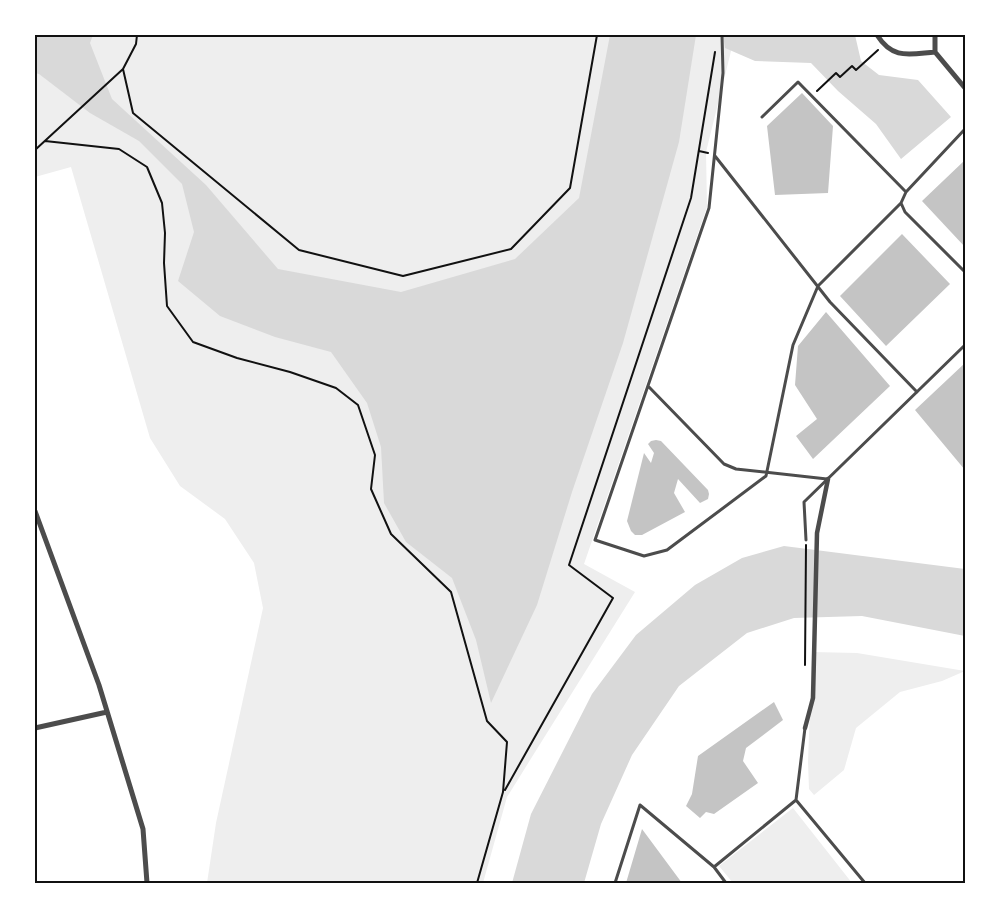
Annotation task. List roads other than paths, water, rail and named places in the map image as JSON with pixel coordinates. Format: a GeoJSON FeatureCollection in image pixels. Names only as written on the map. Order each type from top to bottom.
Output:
{"type":"FeatureCollection","features":[{"type":"Feature","properties":{"kind":"street"},"geometry":{"type":"LineString","coordinates":[[877,35],[883,44],[892,51],[902,55],[935,52]]}},
{"type":"Feature","properties":{"kind":"street"},"geometry":{"type":"LineString","coordinates":[[935,35],[935,52],[965,88]]}},
{"type":"Feature","properties":{"kind":"street"},"geometry":{"type":"LineString","coordinates":[[805,728],[813,698],[817,533],[828,479]]}},
{"type":"Feature","properties":{"kind":"street"},"geometry":{"type":"LineString","coordinates":[[35,511],[107,712],[143,829],[147,883]]}},
{"type":"Feature","properties":{"kind":"street"},"geometry":{"type":"LineString","coordinates":[[35,728],[107,712]]}},
{"type":"Feature","properties":{"kind":"lane"},"geometry":{"type":"LineString","coordinates":[[722,35],[723,73],[709,208],[595,540],[644,556],[667,550],[766,476],[793,345],[818,286],[901,203],[906,192],[965,129]]}},
{"type":"Feature","properties":{"kind":"lane"},"geometry":{"type":"LineString","coordinates":[[762,117],[798,82],[906,192]]}},
{"type":"Feature","properties":{"kind":"lane"},"geometry":{"type":"LineString","coordinates":[[715,156],[830,302],[917,392]]}},
{"type":"Feature","properties":{"kind":"lane"},"geometry":{"type":"LineString","coordinates":[[901,203],[905,212],[965,272]]}},
{"type":"Feature","properties":{"kind":"lane"},"geometry":{"type":"LineString","coordinates":[[806,540],[804,502],[965,345]]}},
{"type":"Feature","properties":{"kind":"lane"},"geometry":{"type":"LineString","coordinates":[[648,386],[724,464],[736,469],[828,479]]}},
{"type":"Feature","properties":{"kind":"lane"},"geometry":{"type":"LineString","coordinates":[[714,867],[796,800],[805,728]]}},
{"type":"Feature","properties":{"kind":"lane"},"geometry":{"type":"LineString","coordinates":[[796,800],[865,883]]}},
{"type":"Feature","properties":{"kind":"lane"},"geometry":{"type":"LineString","coordinates":[[616,883],[640,805],[714,867],[726,883]]}}]}
